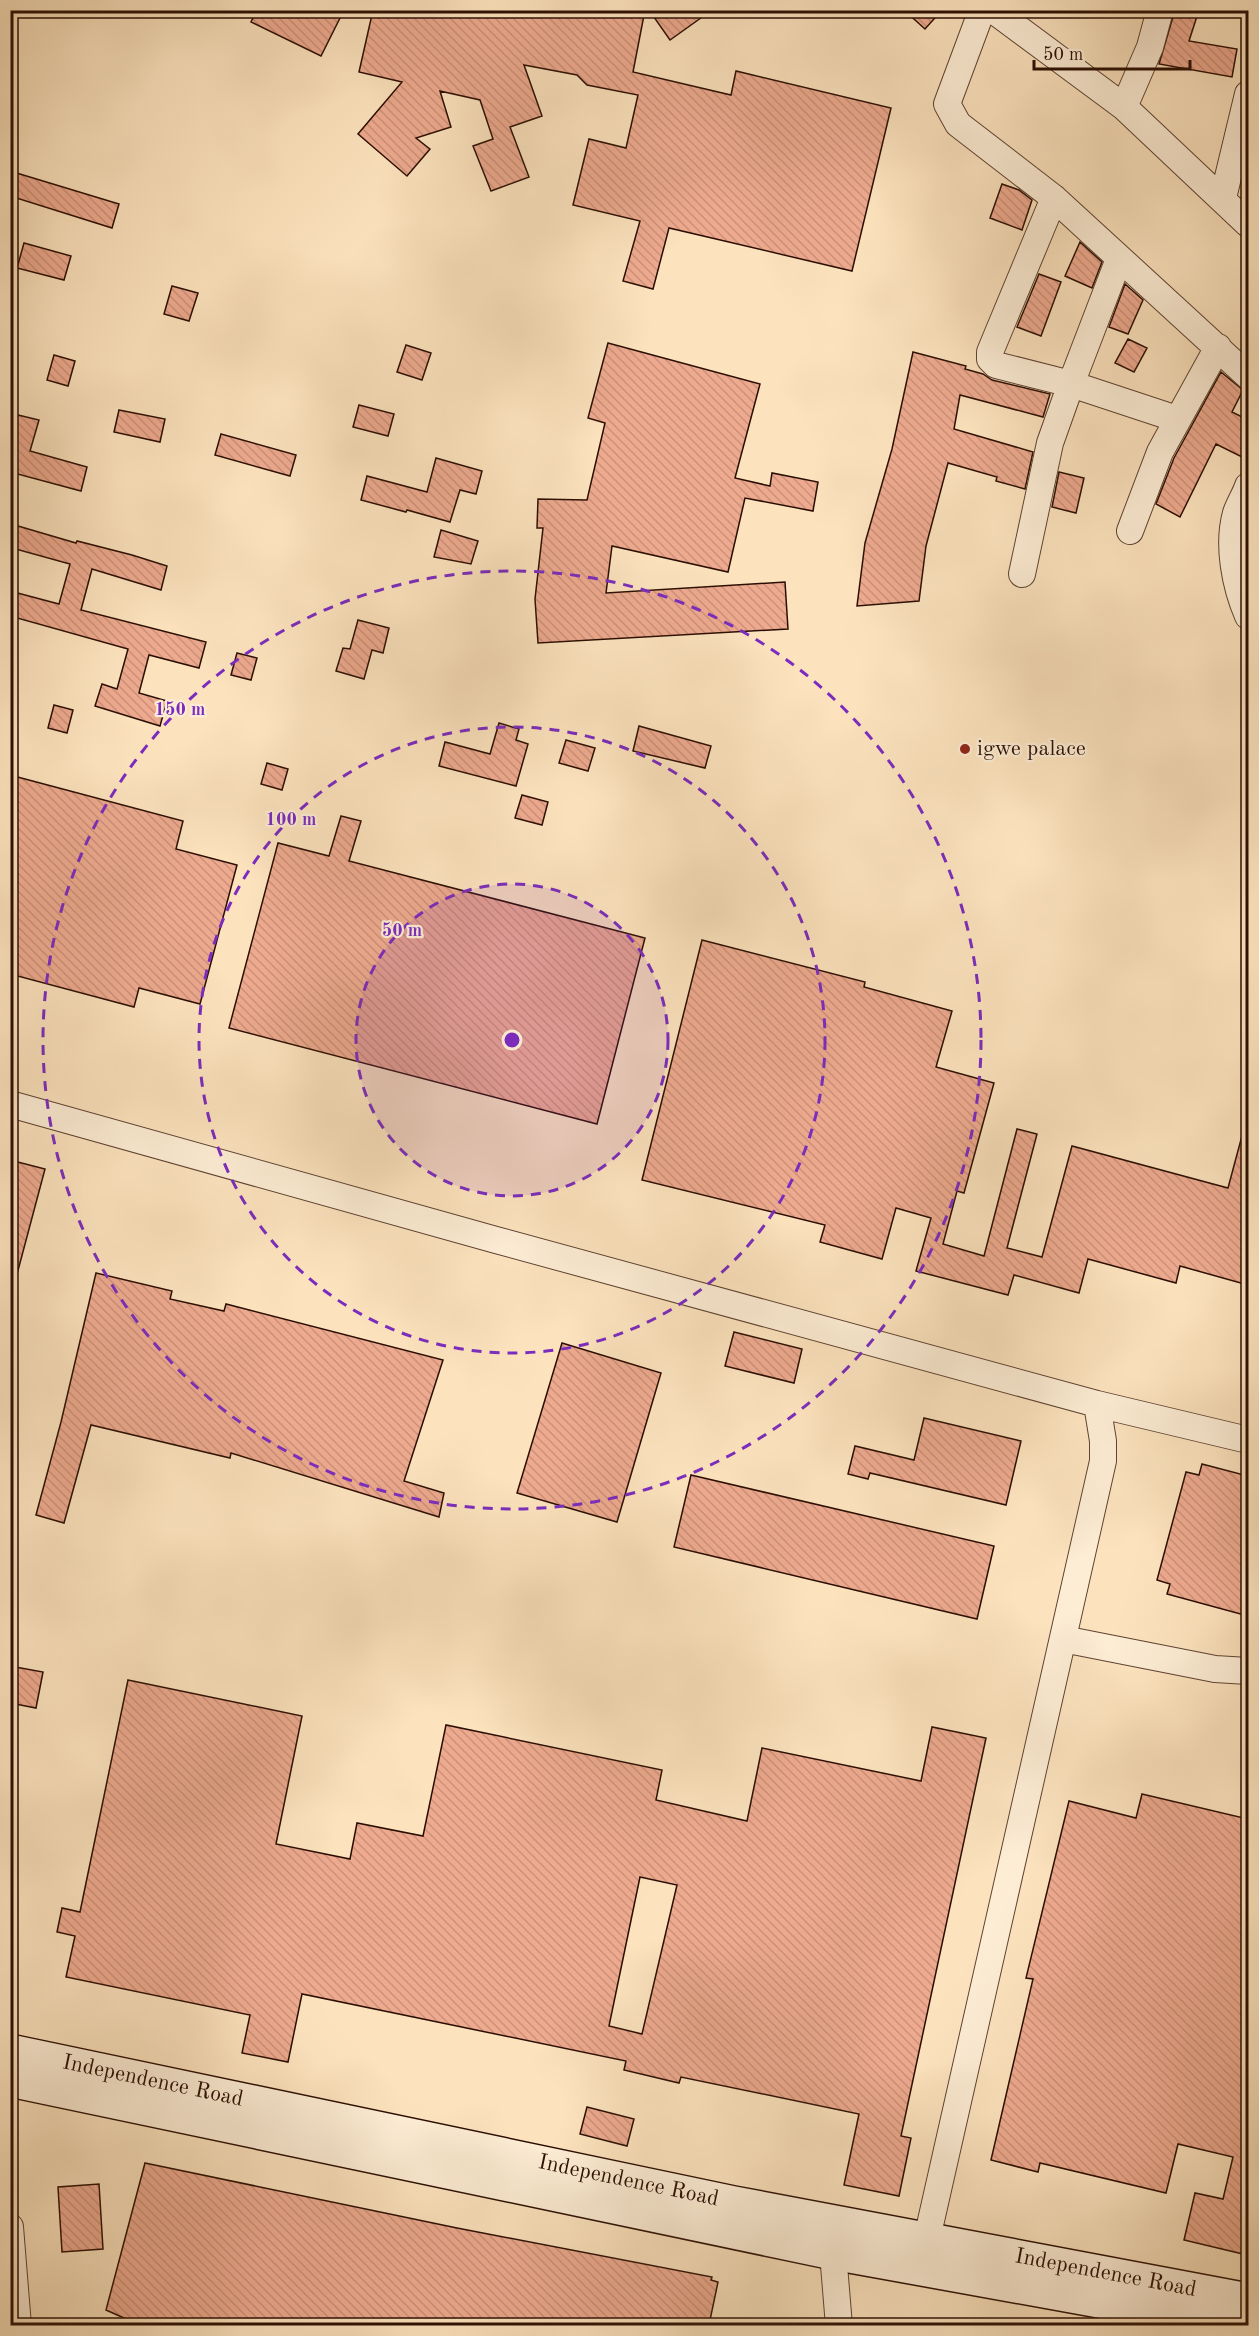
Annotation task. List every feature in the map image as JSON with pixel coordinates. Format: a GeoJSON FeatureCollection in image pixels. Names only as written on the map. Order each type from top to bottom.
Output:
{"type":"FeatureCollection","features":[{"type":"Feature","properties":{"kind":"main road","name":"Independence Road"},"geometry":{"type":"LineString","coordinates":[[10,2052],[722,2201],[834,2238]]}},
{"type":"Feature","properties":{"kind":"main road","name":"Independence Road"},"geometry":{"type":"LineString","coordinates":[[10,2080],[923,2255],[1237,2325]]}},
{"type":"Feature","properties":{"kind":"main road","name":"Independence Road"},"geometry":{"type":"LineString","coordinates":[[923,2255],[1248,2301]]}},
{"type":"Feature","properties":{"kind":"street"},"geometry":{"type":"LineString","coordinates":[[982,10],[947,104],[958,124],[1054,198],[1248,376]]}},
{"type":"Feature","properties":{"kind":"street"},"geometry":{"type":"LineString","coordinates":[[993,10],[1124,107],[1248,224]]}},
{"type":"Feature","properties":{"kind":"street"},"geometry":{"type":"LineString","coordinates":[[1124,107],[1150,46],[1160,10]]}},
{"type":"Feature","properties":{"kind":"street"},"geometry":{"type":"LineString","coordinates":[[1223,198],[1248,94]]}},
{"type":"Feature","properties":{"kind":"street"},"geometry":{"type":"LineString","coordinates":[[1054,198],[990,352],[990,359],[996,365],[1071,384],[1177,419]]}},
{"type":"Feature","properties":{"kind":"street"},"geometry":{"type":"LineString","coordinates":[[1022,574],[1050,443],[1119,259]]}},
{"type":"Feature","properties":{"kind":"street"},"geometry":{"type":"LineString","coordinates":[[1130,531],[1160,452],[1218,347]]}},
{"type":"Feature","properties":{"kind":"street"},"geometry":{"type":"LineString","coordinates":[[1248,486],[1236,513],[1232,542],[1239,594],[1248,616]]}},
{"type":"Feature","properties":{"kind":"street"},"geometry":{"type":"LineString","coordinates":[[10,1104],[1096,1404],[1248,1440]]}},
{"type":"Feature","properties":{"kind":"street"},"geometry":{"type":"LineString","coordinates":[[923,2255],[1103,1461],[1103,1441],[1096,1404]]}},
{"type":"Feature","properties":{"kind":"street"},"geometry":{"type":"LineString","coordinates":[[1063,1639],[1215,1669],[1248,1671]]}},
{"type":"Feature","properties":{"kind":"street"},"geometry":{"type":"LineString","coordinates":[[10,2226],[18,2325]]}},
{"type":"Feature","properties":{"kind":"street"},"geometry":{"type":"LineString","coordinates":[[834,2238],[839,2325]]}},
{"type":"Feature","properties":{"kind":"building"},"geometry":{"type":"Polygon","coordinates":[[[257,10],[344,10],[321,56],[251,22],[257,10]]]}},
{"type":"Feature","properties":{"kind":"building"},"geometry":{"type":"Polygon","coordinates":[[[373,10],[645,10],[633,72],[731,95],[736,71],[891,108],[852,271],[669,228],[653,289],[623,281],[640,221],[573,205],[589,139],[626,148],[638,95],[587,85],[577,75],[524,65],[542,116],[510,127],[529,177],[491,191],[473,146],[493,139],[480,100],[440,91],[451,127],[416,138],[430,149],[407,176],[358,134],[402,82],[359,72],[373,10]]]}},
{"type":"Feature","properties":{"kind":"building"},"geometry":{"type":"Polygon","coordinates":[[[649,10],[712,10],[670,40],[649,10]]]}},
{"type":"Feature","properties":{"kind":"building"},"geometry":{"type":"Polygon","coordinates":[[[904,10],[942,10],[925,29],[904,10]]]}},
{"type":"Feature","properties":{"kind":"building"},"geometry":{"type":"Polygon","coordinates":[[[1175,10],[1199,10],[1189,41],[1237,49],[1232,77],[1159,64],[1175,10]]]}},
{"type":"Feature","properties":{"kind":"building"},"geometry":{"type":"Polygon","coordinates":[[[10,171],[119,204],[112,228],[10,196],[10,171]]]}},
{"type":"Feature","properties":{"kind":"building"},"geometry":{"type":"Polygon","coordinates":[[[1002,184],[1019,190],[1032,200],[1022,230],[990,218],[1002,184]]]}},
{"type":"Feature","properties":{"kind":"building"},"geometry":{"type":"Polygon","coordinates":[[[1080,242],[1102,262],[1092,288],[1065,276],[1080,242]]]}},
{"type":"Feature","properties":{"kind":"building"},"geometry":{"type":"Polygon","coordinates":[[[24,243],[71,256],[64,280],[17,268],[24,243]]]}},
{"type":"Feature","properties":{"kind":"building"},"geometry":{"type":"Polygon","coordinates":[[[1039,274],[1061,282],[1041,336],[1017,327],[1039,274]]]}},
{"type":"Feature","properties":{"kind":"building"},"geometry":{"type":"Polygon","coordinates":[[[1125,284],[1143,300],[1128,334],[1109,327],[1125,284]]]}},
{"type":"Feature","properties":{"kind":"building"},"geometry":{"type":"Polygon","coordinates":[[[172,286],[198,293],[189,321],[164,314],[172,286]]]}},
{"type":"Feature","properties":{"kind":"building"},"geometry":{"type":"Polygon","coordinates":[[[1128,339],[1147,348],[1134,372],[1115,363],[1128,339]]]}},
{"type":"Feature","properties":{"kind":"building"},"geometry":{"type":"Polygon","coordinates":[[[608,343],[760,384],[735,478],[770,486],[772,473],[818,482],[813,511],[745,498],[728,572],[612,546],[606,593],[785,582],[788,629],[538,643],[535,599],[543,528],[537,528],[538,499],[587,500],[605,423],[588,418],[608,343]]]}},
{"type":"Feature","properties":{"kind":"building"},"geometry":{"type":"Polygon","coordinates":[[[406,345],[431,353],[422,380],[397,372],[406,345]]]}},
{"type":"Feature","properties":{"kind":"building"},"geometry":{"type":"Polygon","coordinates":[[[913,352],[966,366],[965,369],[983,374],[992,380],[1050,394],[1043,417],[960,395],[954,429],[1033,452],[1025,489],[996,481],[997,477],[948,463],[926,546],[919,601],[857,606],[865,543],[892,449],[913,352]]]}},
{"type":"Feature","properties":{"kind":"building"},"geometry":{"type":"Polygon","coordinates":[[[54,355],[75,361],[68,386],[47,380],[54,355]]]}},
{"type":"Feature","properties":{"kind":"building"},"geometry":{"type":"Polygon","coordinates":[[[1221,372],[1243,390],[1232,412],[1248,420],[1248,444],[1242,457],[1216,444],[1180,517],[1156,504],[1174,458],[1221,372]]]}},
{"type":"Feature","properties":{"kind":"building"},"geometry":{"type":"Polygon","coordinates":[[[359,405],[394,414],[388,436],[353,427],[359,405]]]}},
{"type":"Feature","properties":{"kind":"building"},"geometry":{"type":"Polygon","coordinates":[[[119,410],[165,419],[160,442],[114,432],[119,410]]]}},
{"type":"Feature","properties":{"kind":"building"},"geometry":{"type":"Polygon","coordinates":[[[18,415],[39,420],[30,451],[87,467],[81,491],[10,472],[10,441],[18,415]]]}},
{"type":"Feature","properties":{"kind":"building"},"geometry":{"type":"Polygon","coordinates":[[[221,434],[296,455],[290,476],[215,455],[221,434]]]}},
{"type":"Feature","properties":{"kind":"building"},"geometry":{"type":"Polygon","coordinates":[[[436,458],[482,471],[476,494],[460,490],[450,522],[361,500],[367,476],[427,492],[436,458]]]}},
{"type":"Feature","properties":{"kind":"building"},"geometry":{"type":"Polygon","coordinates":[[[1059,472],[1084,478],[1076,513],[1052,507],[1059,472]]]}},
{"type":"Feature","properties":{"kind":"building"},"geometry":{"type":"Polygon","coordinates":[[[18,526],[167,566],[161,590],[92,569],[81,610],[206,642],[199,668],[149,655],[139,693],[167,701],[160,726],[95,706],[102,684],[117,689],[128,649],[10,616],[10,591],[59,604],[70,564],[12,548],[18,526]]]}},
{"type":"Feature","properties":{"kind":"building"},"geometry":{"type":"Polygon","coordinates":[[[441,530],[478,541],[471,564],[434,557],[441,530]]]}},
{"type":"Feature","properties":{"kind":"building"},"geometry":{"type":"Polygon","coordinates":[[[358,620],[389,628],[383,653],[372,650],[364,679],[336,671],[343,648],[350,649],[358,620]]]}},
{"type":"Feature","properties":{"kind":"building"},"geometry":{"type":"Polygon","coordinates":[[[237,653],[257,658],[251,680],[231,675],[237,653]]]}},
{"type":"Feature","properties":{"kind":"building"},"geometry":{"type":"Polygon","coordinates":[[[54,705],[73,710],[67,733],[48,728],[54,705]]]}},
{"type":"Feature","properties":{"kind":"building"},"geometry":{"type":"Polygon","coordinates":[[[499,723],[519,729],[516,740],[528,744],[516,786],[439,766],[445,742],[490,754],[499,723]]]}},
{"type":"Feature","properties":{"kind":"building"},"geometry":{"type":"Polygon","coordinates":[[[639,726],[711,746],[705,768],[633,751],[639,726]]]}},
{"type":"Feature","properties":{"kind":"building"},"geometry":{"type":"Polygon","coordinates":[[[566,740],[595,748],[588,771],[559,763],[566,740]]]}},
{"type":"Feature","properties":{"kind":"building"},"geometry":{"type":"Polygon","coordinates":[[[267,763],[288,769],[282,790],[261,784],[267,763]]]}},
{"type":"Feature","properties":{"kind":"building"},"geometry":{"type":"Polygon","coordinates":[[[10,775],[183,821],[176,849],[237,865],[200,1004],[139,988],[134,1007],[10,974],[10,775]]]}},
{"type":"Feature","properties":{"kind":"building"},"geometry":{"type":"Polygon","coordinates":[[[522,795],[548,802],[542,825],[515,818],[522,795]]]}},
{"type":"Feature","properties":{"kind":"building"},"geometry":{"type":"Polygon","coordinates":[[[341,816],[361,821],[349,861],[645,938],[597,1124],[229,1028],[278,843],[329,856],[341,816]]]}},
{"type":"Feature","properties":{"kind":"building"},"geometry":{"type":"Polygon","coordinates":[[[702,940],[865,982],[864,987],[952,1011],[936,1067],[994,1083],[964,1193],[957,1191],[943,1244],[984,1256],[1017,1129],[1037,1134],[1007,1248],[1042,1257],[1072,1146],[1228,1188],[1243,1132],[1248,1132],[1248,1285],[1180,1266],[1176,1283],[1088,1259],[1079,1293],[1014,1275],[1008,1295],[916,1271],[931,1218],[896,1208],[882,1259],[820,1242],[825,1225],[642,1180],[702,940]]]}},
{"type":"Feature","properties":{"kind":"building"},"geometry":{"type":"Polygon","coordinates":[[[10,1160],[45,1169],[16,1278],[10,1277],[10,1160]]]}},
{"type":"Feature","properties":{"kind":"building"},"geometry":{"type":"Polygon","coordinates":[[[96,1273],[172,1291],[170,1299],[224,1311],[226,1304],[443,1360],[404,1481],[444,1493],[439,1517],[231,1453],[230,1458],[91,1425],[64,1523],[36,1515],[61,1422],[96,1273]]]}},
{"type":"Feature","properties":{"kind":"building"},"geometry":{"type":"Polygon","coordinates":[[[734,1332],[802,1349],[794,1383],[725,1366],[734,1332]]]}},
{"type":"Feature","properties":{"kind":"building"},"geometry":{"type":"Polygon","coordinates":[[[562,1343],[661,1373],[617,1522],[517,1493],[562,1343]]]}},
{"type":"Feature","properties":{"kind":"building"},"geometry":{"type":"Polygon","coordinates":[[[924,1418],[1021,1441],[1006,1505],[870,1473],[868,1479],[848,1474],[855,1446],[914,1460],[924,1418]]]}},
{"type":"Feature","properties":{"kind":"building"},"geometry":{"type":"Polygon","coordinates":[[[1202,1464],[1248,1476],[1248,1616],[1167,1594],[1170,1584],[1157,1580],[1186,1472],[1199,1475],[1202,1464]]]}},
{"type":"Feature","properties":{"kind":"building"},"geometry":{"type":"Polygon","coordinates":[[[691,1475],[994,1546],[977,1619],[674,1547],[691,1475]]]}},
{"type":"Feature","properties":{"kind":"building"},"geometry":{"type":"Polygon","coordinates":[[[10,1666],[43,1672],[36,1708],[10,1703],[10,1666]]]}},
{"type":"Feature","properties":{"kind":"building"},"geometry":{"type":"Polygon","coordinates":[[[128,1680],[302,1716],[276,1844],[350,1859],[357,1823],[423,1836],[446,1725],[662,1770],[656,1800],[747,1821],[762,1748],[921,1781],[932,1727],[986,1738],[901,2136],[911,2138],[899,2196],[844,2185],[859,2114],[681,2077],[679,2083],[624,2070],[626,2061],[302,1994],[288,2062],[242,2053],[250,2015],[66,1977],[75,1936],[57,1932],[62,1908],[80,1912],[128,1680]],[[640,1877],[609,2026],[642,2034],[677,1885],[640,1877]]]}},
{"type":"Feature","properties":{"kind":"building"},"geometry":{"type":"Polygon","coordinates":[[[1142,1794],[1248,1819],[1248,1842],[1243,1866],[1248,1867],[1248,2196],[1242,2223],[1248,2224],[1248,2231],[1243,2254],[1184,2240],[1195,2193],[1223,2199],[1233,2157],[1178,2144],[1166,2193],[1040,2163],[1038,2172],[991,2160],[1033,1979],[1026,1978],[1069,1801],[1136,1818],[1142,1794]]]}},
{"type":"Feature","properties":{"kind":"building"},"geometry":{"type":"Polygon","coordinates":[[[587,2107],[634,2119],[627,2146],[580,2134],[587,2107]]]}},
{"type":"Feature","properties":{"kind":"building"},"geometry":{"type":"Polygon","coordinates":[[[145,2163],[457,2228],[712,2277],[711,2280],[718,2282],[709,2325],[132,2325],[133,2322],[106,2310],[145,2163]]]}},
{"type":"Feature","properties":{"kind":"building"},"geometry":{"type":"Polygon","coordinates":[[[99,2184],[103,2249],[62,2252],[58,2187],[99,2184]]]}},
{"type":"Feature","properties":{"kind":"place","name":"igwe palace"},"geometry":{"type":"Point","coordinates":[965,749]}}]}
